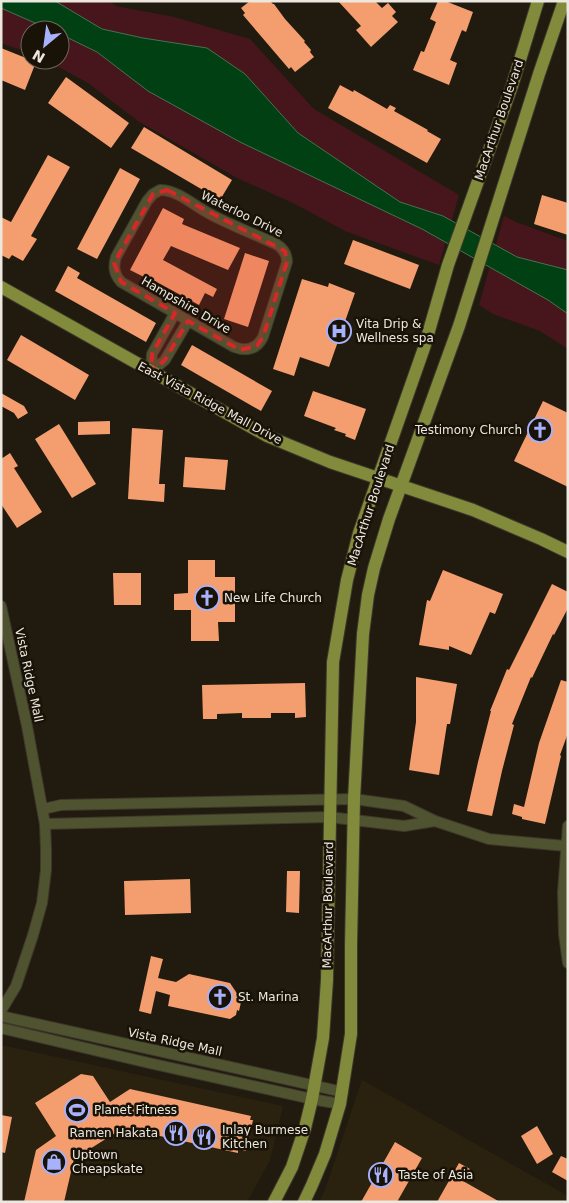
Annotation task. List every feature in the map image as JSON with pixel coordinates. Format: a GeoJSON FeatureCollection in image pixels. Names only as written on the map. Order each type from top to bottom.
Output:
{"type":"FeatureCollection","features":[{"type":"Feature","properties":{"kind":"main road","name":"MacArthur Boulevard"},"geometry":{"type":"LineString","coordinates":[[274,1202],[292,1167],[305,1128],[323,1038],[327,980],[333,662],[347,580],[353,554],[421,356],[448,265],[512,86],[538,1]]}},
{"type":"Feature","properties":{"kind":"main road","name":"MacArthur Boulevard"},"geometry":{"type":"LineString","coordinates":[[304,1202],[325,1154],[341,1098],[351,1034],[354,800],[363,634],[368,595],[381,544],[459,326],[564,1]]}},
{"type":"Feature","properties":{"kind":"main road","name":"East Vista Ridge Mall Drive"},"geometry":{"type":"LineString","coordinates":[[1,287],[267,436],[330,462],[480,512],[568,552]]}},
{"type":"Feature","properties":{"kind":"main road"},"geometry":{"type":"LineString","coordinates":[[284,1202],[292,1167]]}},
{"type":"Feature","properties":{"kind":"street","name":"Waterloo Drive"},"geometry":{"type":"LineString","coordinates":[[114,270],[116,257],[147,201],[160,190],[167,190],[177,194],[210,215],[276,244],[285,251],[288,262],[261,342],[251,349]]}},
{"type":"Feature","properties":{"kind":"street","name":"Hampshire Drive"},"geometry":{"type":"LineString","coordinates":[[114,270],[121,282],[188,321],[240,350],[251,349]]}},
{"type":"Feature","properties":{"kind":"street"},"geometry":{"type":"LineString","coordinates":[[151,372],[152,354],[175,313]]}},
{"type":"Feature","properties":{"kind":"street"},"geometry":{"type":"LineString","coordinates":[[151,372],[165,360],[188,321]]}},
{"type":"Feature","properties":{"kind":"street","name":"Vista Ridge Mall"},"geometry":{"type":"LineString","coordinates":[[1,606],[28,729],[46,824],[46,870],[42,903],[16,986],[1,1011]]}},
{"type":"Feature","properties":{"kind":"street"},"geometry":{"type":"LineString","coordinates":[[43,809],[61,806],[354,800],[404,806],[435,820],[489,839],[566,846]]}},
{"type":"Feature","properties":{"kind":"street"},"geometry":{"type":"LineString","coordinates":[[46,824],[330,817],[404,826],[435,820]]}},
{"type":"Feature","properties":{"kind":"street"},"geometry":{"type":"LineString","coordinates":[[568,826],[562,892],[564,934],[568,963]]}},
{"type":"Feature","properties":{"kind":"street","name":"Vista Ridge Mall"},"geometry":{"type":"LineString","coordinates":[[1,1016],[315,1085],[341,1098]]}},
{"type":"Feature","properties":{"kind":"street","name":"Vista Ridge Mall"},"geometry":{"type":"LineString","coordinates":[[1,1028],[312,1099],[341,1098]]}},
{"type":"Feature","properties":{"kind":"highlighted area"},"geometry":{"type":"Polygon","coordinates":[[[167,190],[285,251],[287,262],[263,337],[257,346],[240,350],[188,321],[165,360],[151,372],[152,354],[175,313],[121,282],[114,263],[153,194],[167,190]]]}},
{"type":"Feature","properties":{"kind":"shaded area"},"geometry":{"type":"Polygon","coordinates":[[[1,1],[109,1],[116,6],[174,17],[250,39],[314,109],[459,195],[439,265],[345,231],[295,204],[237,178],[138,121],[88,83],[64,70],[70,70],[70,20],[20,20],[20,50],[1,43],[1,1]]]}},
{"type":"Feature","properties":{"kind":"shaded area"},"geometry":{"type":"Polygon","coordinates":[[[1,1],[55,1],[102,29],[143,38],[207,48],[245,74],[298,133],[400,202],[443,216],[517,257],[568,270],[568,314],[548,300],[422,229],[240,142],[148,91],[97,52],[70,39],[70,20],[28,20],[1,8],[1,1]]]}},
{"type":"Feature","properties":{"kind":"shaded area"},"geometry":{"type":"Polygon","coordinates":[[[504,216],[568,241],[568,349],[540,331],[493,314],[479,305],[504,216]]]}},
{"type":"Feature","properties":{"kind":"shaded area"},"geometry":{"type":"Polygon","coordinates":[[[1,1045],[283,1106],[270,1160],[247,1202],[1,1202],[1,1045]]]}},
{"type":"Feature","properties":{"kind":"shaded area"},"geometry":{"type":"Polygon","coordinates":[[[362,1080],[568,1196],[568,1202],[319,1202],[325,1190],[362,1080]]]}},
{"type":"Feature","properties":{"kind":"building"},"geometry":{"type":"Polygon","coordinates":[[[250,1],[270,1],[274,4],[305,41],[314,57],[295,72],[291,67],[289,69],[243,15],[245,13],[241,8],[250,1]]]}},
{"type":"Feature","properties":{"kind":"building"},"geometry":{"type":"Polygon","coordinates":[[[338,1],[375,1],[382,8],[388,3],[396,12],[392,16],[398,22],[371,47],[356,30],[361,26],[338,1]]]}},
{"type":"Feature","properties":{"kind":"building"},"geometry":{"type":"Polygon","coordinates":[[[438,1],[445,1],[473,12],[466,32],[462,30],[450,60],[457,63],[449,85],[413,70],[421,51],[424,52],[436,22],[430,19],[438,1]]]}},
{"type":"Feature","properties":{"kind":"building"},"geometry":{"type":"Polygon","coordinates":[[[1,48],[20,56],[20,70],[33,70],[25,90],[1,80],[1,48]]]}},
{"type":"Feature","properties":{"kind":"building"},"geometry":{"type":"Polygon","coordinates":[[[66,77],[129,123],[111,148],[48,103],[66,77]]]}},
{"type":"Feature","properties":{"kind":"building"},"geometry":{"type":"Polygon","coordinates":[[[340,85],[353,92],[354,90],[387,109],[390,105],[396,108],[394,111],[441,139],[427,163],[328,108],[340,85]]]}},
{"type":"Feature","properties":{"kind":"building"},"geometry":{"type":"Polygon","coordinates":[[[144,127],[232,180],[220,200],[131,148],[144,127]]]}},
{"type":"Feature","properties":{"kind":"building"},"geometry":{"type":"Polygon","coordinates":[[[48,155],[70,167],[31,236],[37,239],[23,261],[12,255],[9,259],[1,255],[1,217],[11,222],[48,155]]]}},
{"type":"Feature","properties":{"kind":"building"},"geometry":{"type":"Polygon","coordinates":[[[120,168],[140,179],[97,259],[77,249],[120,168]]]}},
{"type":"Feature","properties":{"kind":"building"},"geometry":{"type":"Polygon","coordinates":[[[542,195],[568,203],[568,235],[534,224],[542,195]]]}},
{"type":"Feature","properties":{"kind":"building"},"geometry":{"type":"Polygon","coordinates":[[[163,208],[184,219],[182,224],[240,248],[228,270],[171,246],[163,260],[217,289],[213,297],[205,293],[199,305],[130,270],[163,208]]]}},
{"type":"Feature","properties":{"kind":"building"},"geometry":{"type":"Polygon","coordinates":[[[353,240],[419,265],[410,289],[344,264],[353,240]]]}},
{"type":"Feature","properties":{"kind":"building"},"geometry":{"type":"Polygon","coordinates":[[[245,253],[269,261],[248,327],[224,319],[245,253]]]}},
{"type":"Feature","properties":{"kind":"building"},"geometry":{"type":"Polygon","coordinates":[[[68,266],[80,273],[77,278],[156,323],[146,342],[55,291],[68,266]]]}},
{"type":"Feature","properties":{"kind":"building"},"geometry":{"type":"Polygon","coordinates":[[[302,279],[328,287],[329,283],[355,293],[329,367],[300,357],[294,376],[273,369],[302,279]]]}},
{"type":"Feature","properties":{"kind":"building"},"geometry":{"type":"Polygon","coordinates":[[[21,335],[89,375],[75,400],[7,360],[21,335]]]}},
{"type":"Feature","properties":{"kind":"building"},"geometry":{"type":"Polygon","coordinates":[[[192,345],[272,391],[261,411],[181,365],[192,345]]]}},
{"type":"Feature","properties":{"kind":"building"},"geometry":{"type":"Polygon","coordinates":[[[313,391],[366,409],[355,440],[345,436],[346,434],[334,430],[336,428],[304,416],[313,391]]]}},
{"type":"Feature","properties":{"kind":"building"},"geometry":{"type":"Polygon","coordinates":[[[1,393],[24,406],[28,413],[18,419],[14,413],[1,406],[1,393]]]}},
{"type":"Feature","properties":{"kind":"building"},"geometry":{"type":"Polygon","coordinates":[[[543,401],[568,413],[568,487],[514,461],[543,401]]]}},
{"type":"Feature","properties":{"kind":"building"},"geometry":{"type":"Polygon","coordinates":[[[110,421],[110,434],[78,435],[78,422],[110,421]]]}},
{"type":"Feature","properties":{"kind":"building"},"geometry":{"type":"Polygon","coordinates":[[[59,424],[96,484],[72,498],[35,439],[59,424]]]}},
{"type":"Feature","properties":{"kind":"building"},"geometry":{"type":"Polygon","coordinates":[[[132,428],[163,430],[159,484],[165,484],[164,502],[128,499],[132,428]]]}},
{"type":"Feature","properties":{"kind":"building"},"geometry":{"type":"Polygon","coordinates":[[[10,453],[18,466],[14,468],[42,512],[17,528],[1,504],[1,459],[10,453]]]}},
{"type":"Feature","properties":{"kind":"building"},"geometry":{"type":"Polygon","coordinates":[[[185,457],[228,460],[225,490],[183,487],[185,457]]]}},
{"type":"Feature","properties":{"kind":"building"},"geometry":{"type":"Polygon","coordinates":[[[188,560],[215,560],[215,577],[235,577],[235,622],[218,622],[219,641],[191,641],[191,610],[174,610],[174,594],[188,593],[188,560]]]}},
{"type":"Feature","properties":{"kind":"building"},"geometry":{"type":"Polygon","coordinates":[[[443,570],[503,594],[495,614],[490,612],[471,655],[449,646],[449,650],[419,645],[427,600],[430,601],[443,570]]]}},
{"type":"Feature","properties":{"kind":"building"},"geometry":{"type":"Polygon","coordinates":[[[113,573],[141,573],[141,605],[114,605],[113,573]]]}},
{"type":"Feature","properties":{"kind":"building"},"geometry":{"type":"Polygon","coordinates":[[[552,584],[568,592],[568,608],[531,677],[512,724],[514,725],[492,816],[467,811],[490,711],[507,669],[509,670],[552,584]]]}},
{"type":"Feature","properties":{"kind":"building"},"geometry":{"type":"Polygon","coordinates":[[[416,677],[457,684],[450,724],[447,724],[439,775],[409,770],[416,722],[416,677]]]}},
{"type":"Feature","properties":{"kind":"building"},"geometry":{"type":"Polygon","coordinates":[[[561,680],[568,682],[568,733],[560,755],[545,824],[522,819],[522,817],[512,814],[514,804],[524,807],[539,743],[561,680]]]}},
{"type":"Feature","properties":{"kind":"building"},"geometry":{"type":"Polygon","coordinates":[[[305,683],[306,717],[295,718],[295,713],[271,713],[271,718],[242,718],[242,713],[217,714],[217,719],[203,719],[202,685],[305,683]]]}},
{"type":"Feature","properties":{"kind":"building"},"geometry":{"type":"Polygon","coordinates":[[[287,871],[300,871],[299,913],[286,912],[287,871]]]}},
{"type":"Feature","properties":{"kind":"building"},"geometry":{"type":"Polygon","coordinates":[[[190,879],[191,913],[125,915],[124,881],[190,879]]]}},
{"type":"Feature","properties":{"kind":"building"},"geometry":{"type":"Polygon","coordinates":[[[151,956],[163,959],[158,978],[176,982],[189,974],[230,983],[240,998],[242,998],[239,1011],[237,1010],[236,1015],[230,1019],[168,1006],[170,995],[156,991],[151,1014],[139,1011],[151,956]]]}},
{"type":"Feature","properties":{"kind":"building"},"geometry":{"type":"Polygon","coordinates":[[[81,1074],[93,1076],[110,1102],[130,1089],[251,1116],[250,1120],[253,1120],[246,1151],[238,1149],[238,1153],[123,1128],[74,1159],[64,1202],[24,1202],[36,1150],[56,1136],[35,1103],[81,1074]]]}},
{"type":"Feature","properties":{"kind":"building"},"geometry":{"type":"Polygon","coordinates":[[[1,1115],[12,1117],[5,1153],[1,1152],[1,1115]]]}},
{"type":"Feature","properties":{"kind":"building"},"geometry":{"type":"Polygon","coordinates":[[[537,1126],[553,1154],[537,1164],[521,1136],[537,1126]]]}},
{"type":"Feature","properties":{"kind":"building"},"geometry":{"type":"Polygon","coordinates":[[[395,1142],[422,1158],[397,1202],[361,1202],[395,1142]]]}},
{"type":"Feature","properties":{"kind":"building"},"geometry":{"type":"Polygon","coordinates":[[[561,1156],[568,1159],[568,1181],[552,1172],[561,1156]]]}},
{"type":"Feature","properties":{"kind":"building"},"geometry":{"type":"Polygon","coordinates":[[[459,1163],[470,1169],[463,1181],[500,1202],[437,1202],[459,1163]]]}},
{"type":"Feature","properties":{"kind":"place","name":"Vita Drip & Wellness spa"},"geometry":{"type":"Point","coordinates":[339,331]}},
{"type":"Feature","properties":{"kind":"place","name":"Testimony Church"},"geometry":{"type":"Point","coordinates":[540,430]}},
{"type":"Feature","properties":{"kind":"place","name":"New Life Church"},"geometry":{"type":"Point","coordinates":[207,598]}},
{"type":"Feature","properties":{"kind":"place","name":"St. Marina"},"geometry":{"type":"Point","coordinates":[220,997]}},
{"type":"Feature","properties":{"kind":"place","name":"Planet Fitness"},"geometry":{"type":"Point","coordinates":[77,1110]}},
{"type":"Feature","properties":{"kind":"place","name":"Ramen Hakata"},"geometry":{"type":"Point","coordinates":[176,1133]}},
{"type":"Feature","properties":{"kind":"place","name":"Inlay Burmese Kitchen"},"geometry":{"type":"Point","coordinates":[204,1137]}},
{"type":"Feature","properties":{"kind":"place","name":"Uptown Cheapskate"},"geometry":{"type":"Point","coordinates":[54,1162]}},
{"type":"Feature","properties":{"kind":"place","name":"Taste of Asia"},"geometry":{"type":"Point","coordinates":[381,1175]}}]}
